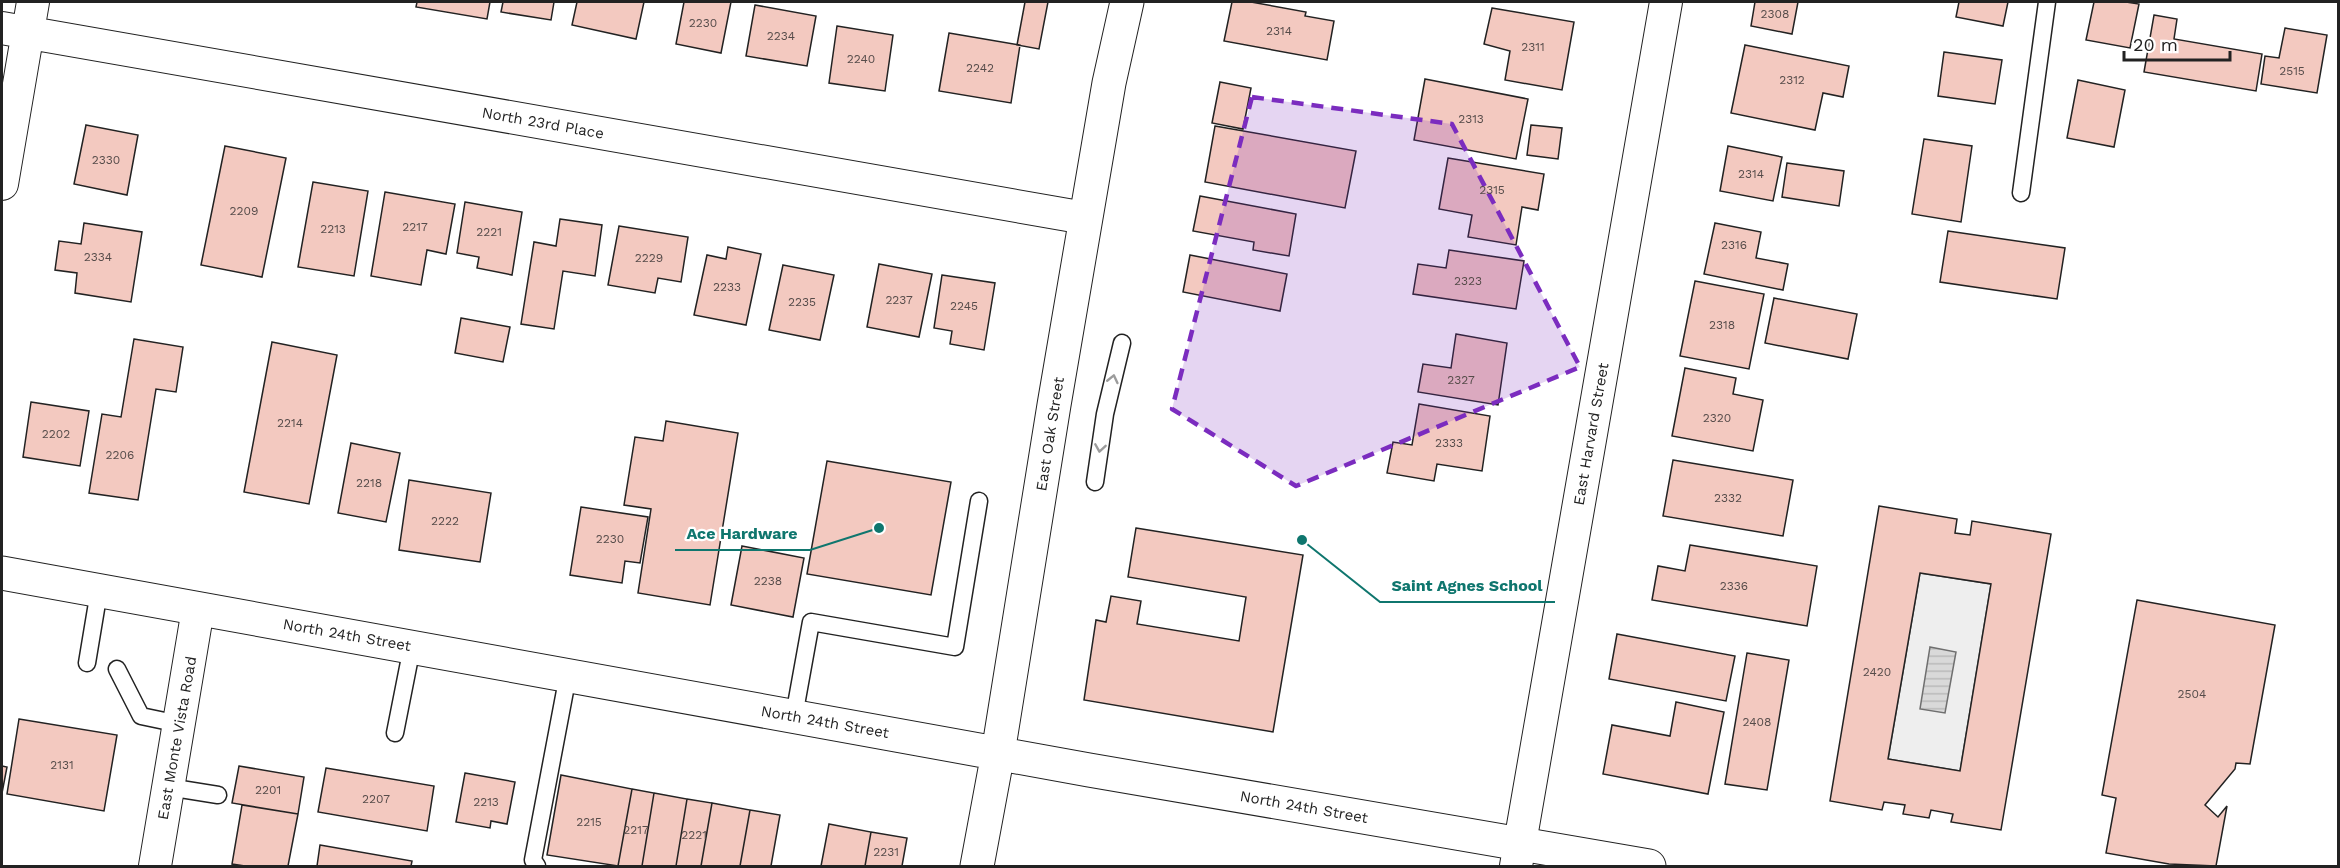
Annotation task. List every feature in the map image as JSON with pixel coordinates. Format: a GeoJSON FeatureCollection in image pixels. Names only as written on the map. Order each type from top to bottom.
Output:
{"type":"FeatureCollection","features":[{"type":"Feature","properties":{"kind":"main road","name":"East Oak Street"},"geometry":{"type":"LineString","coordinates":[[977,867],[1109,83],[1127,2]]}},
{"type":"Feature","properties":{"kind":"main road","name":"North 24th Street"},"geometry":{"type":"LineString","coordinates":[[2,573],[998,753],[1518,856],[1649,867]]}},
{"type":"Feature","properties":{"kind":"street"},"geometry":{"type":"LineString","coordinates":[[2,184],[14,31],[33,2]]}},
{"type":"Feature","properties":{"kind":"street","name":"East Harvard Street"},"geometry":{"type":"LineString","coordinates":[[1518,856],[1666,2]]}},
{"type":"Feature","properties":{"kind":"street","name":"North 23rd Place"},"geometry":{"type":"LineString","coordinates":[[14,31],[1086,218]]}},
{"type":"Feature","properties":{"kind":"street","name":"East Monte Vista Road"},"geometry":{"type":"LineString","coordinates":[[155,867],[198,609]]}},
{"type":"Feature","properties":{"kind":"lane"},"geometry":{"type":"LineString","coordinates":[[2021,193],[2047,2]]}},
{"type":"Feature","properties":{"kind":"lane"},"geometry":{"type":"LineString","coordinates":[[1095,482],[1105,414],[1122,343]]}},
{"type":"Feature","properties":{"kind":"lane"},"geometry":{"type":"LineString","coordinates":[[794,716],[811,622],[955,647],[979,501]]}},
{"type":"Feature","properties":{"kind":"lane"},"geometry":{"type":"LineString","coordinates":[[87,663],[99,591]]}},
{"type":"Feature","properties":{"kind":"lane"},"geometry":{"type":"LineString","coordinates":[[395,733],[412,647]]}},
{"type":"Feature","properties":{"kind":"lane"},"geometry":{"type":"LineString","coordinates":[[117,669],[141,716],[179,724]]}},
{"type":"Feature","properties":{"kind":"lane"},"geometry":{"type":"LineString","coordinates":[[537,867],[533,860],[568,675]]}},
{"type":"Feature","properties":{"kind":"lane"},"geometry":{"type":"LineString","coordinates":[[168,787],[218,795]]}},
{"type":"Feature","properties":{"kind":"highlighted area"},"geometry":{"type":"Polygon","coordinates":[[[1252,97],[1452,124],[1580,367],[1296,486],[1172,409],[1252,97]]]}},
{"type":"Feature","properties":{"kind":"shaded area"},"geometry":{"type":"Polygon","coordinates":[[[1920,573],[1991,584],[1960,771],[1888,759],[1920,573]]]}},
{"type":"Feature","properties":{"kind":"shaded area"},"geometry":{"type":"Polygon","coordinates":[[[1930,647],[1956,652],[1945,713],[1920,709],[1930,647]]]}},
{"type":"Feature","properties":{"kind":"building"},"geometry":{"type":"Polygon","coordinates":[[[417,2],[490,2],[487,19],[416,7],[417,2]]]}},
{"type":"Feature","properties":{"kind":"building"},"geometry":{"type":"Polygon","coordinates":[[[503,2],[554,2],[551,20],[501,12],[503,2]]]}},
{"type":"Feature","properties":{"kind":"building"},"geometry":{"type":"Polygon","coordinates":[[[577,2],[644,2],[636,39],[572,25],[577,2]]]}},
{"type":"Feature","properties":{"kind":"building"},"geometry":{"type":"Polygon","coordinates":[[[684,2],[731,2],[721,53],[676,44],[684,2]]]}},
{"type":"Feature","properties":{"kind":"building"},"geometry":{"type":"Polygon","coordinates":[[[1025,2],[1048,2],[1039,49],[1017,45],[1025,2]]]}},
{"type":"Feature","properties":{"kind":"building"},"geometry":{"type":"Polygon","coordinates":[[[1232,2],[1251,2],[1306,12],[1305,16],[1334,21],[1327,60],[1224,41],[1232,2]]]}},
{"type":"Feature","properties":{"kind":"building"},"geometry":{"type":"Polygon","coordinates":[[[1755,2],[1798,2],[1792,34],[1751,26],[1755,2]]]}},
{"type":"Feature","properties":{"kind":"building"},"geometry":{"type":"Polygon","coordinates":[[[1959,2],[2008,2],[2003,26],[1956,17],[1959,2]]]}},
{"type":"Feature","properties":{"kind":"building"},"geometry":{"type":"Polygon","coordinates":[[[2094,2],[2139,4],[2130,48],[2086,40],[2094,2]]]}},
{"type":"Feature","properties":{"kind":"building"},"geometry":{"type":"Polygon","coordinates":[[[755,5],[816,16],[807,66],[746,56],[755,5]]]}},
{"type":"Feature","properties":{"kind":"building"},"geometry":{"type":"Polygon","coordinates":[[[1492,8],[1574,22],[1562,90],[1505,80],[1510,51],[1484,44],[1492,8]]]}},
{"type":"Feature","properties":{"kind":"building"},"geometry":{"type":"Polygon","coordinates":[[[2154,15],[2177,19],[2174,39],[2262,54],[2256,91],[2144,72],[2154,15]]]}},
{"type":"Feature","properties":{"kind":"building"},"geometry":{"type":"Polygon","coordinates":[[[837,26],[893,35],[885,91],[829,83],[837,26]]]}},
{"type":"Feature","properties":{"kind":"building"},"geometry":{"type":"Polygon","coordinates":[[[2285,28],[2327,35],[2317,93],[2261,84],[2265,56],[2279,58],[2285,28]]]}},
{"type":"Feature","properties":{"kind":"building"},"geometry":{"type":"Polygon","coordinates":[[[949,33],[1020,45],[1011,103],[939,91],[949,33]]]}},
{"type":"Feature","properties":{"kind":"building"},"geometry":{"type":"Polygon","coordinates":[[[1745,45],[1849,66],[1843,97],[1823,93],[1815,130],[1731,113],[1745,45]]]}},
{"type":"Feature","properties":{"kind":"building"},"geometry":{"type":"Polygon","coordinates":[[[1944,52],[2002,60],[1995,104],[1938,96],[1944,52]]]}},
{"type":"Feature","properties":{"kind":"building"},"geometry":{"type":"Polygon","coordinates":[[[1425,79],[1528,99],[1516,159],[1414,140],[1425,79]]]}},
{"type":"Feature","properties":{"kind":"building"},"geometry":{"type":"Polygon","coordinates":[[[2078,80],[2125,90],[2114,147],[2067,138],[2078,80]]]}},
{"type":"Feature","properties":{"kind":"building"},"geometry":{"type":"Polygon","coordinates":[[[1220,82],[1251,88],[1243,129],[1212,123],[1220,82]]]}},
{"type":"Feature","properties":{"kind":"building"},"geometry":{"type":"Polygon","coordinates":[[[86,125],[138,135],[127,195],[74,184],[86,125]]]}},
{"type":"Feature","properties":{"kind":"building"},"geometry":{"type":"Polygon","coordinates":[[[1531,125],[1562,128],[1558,159],[1527,155],[1531,125]]]}},
{"type":"Feature","properties":{"kind":"building"},"geometry":{"type":"Polygon","coordinates":[[[1215,126],[1356,151],[1345,208],[1205,182],[1215,126]]]}},
{"type":"Feature","properties":{"kind":"building"},"geometry":{"type":"Polygon","coordinates":[[[1924,139],[1972,146],[1961,222],[1912,214],[1924,139]]]}},
{"type":"Feature","properties":{"kind":"building"},"geometry":{"type":"Polygon","coordinates":[[[225,146],[286,158],[262,277],[201,265],[225,146]]]}},
{"type":"Feature","properties":{"kind":"building"},"geometry":{"type":"Polygon","coordinates":[[[1728,146],[1782,157],[1773,201],[1720,191],[1728,146]]]}},
{"type":"Feature","properties":{"kind":"building"},"geometry":{"type":"Polygon","coordinates":[[[1448,158],[1544,174],[1538,210],[1522,207],[1516,245],[1468,237],[1472,215],[1439,209],[1448,158]]]}},
{"type":"Feature","properties":{"kind":"building"},"geometry":{"type":"Polygon","coordinates":[[[1787,163],[1844,171],[1839,206],[1782,197],[1787,163]]]}},
{"type":"Feature","properties":{"kind":"building"},"geometry":{"type":"Polygon","coordinates":[[[313,182],[368,191],[354,276],[298,267],[313,182]]]}},
{"type":"Feature","properties":{"kind":"building"},"geometry":{"type":"Polygon","coordinates":[[[385,192],[455,204],[446,254],[427,250],[421,285],[371,276],[385,192]]]}},
{"type":"Feature","properties":{"kind":"building"},"geometry":{"type":"Polygon","coordinates":[[[1200,196],[1296,214],[1289,256],[1253,250],[1254,242],[1193,231],[1200,196]]]}},
{"type":"Feature","properties":{"kind":"building"},"geometry":{"type":"Polygon","coordinates":[[[465,202],[522,212],[512,275],[477,268],[479,257],[457,253],[465,202]]]}},
{"type":"Feature","properties":{"kind":"building"},"geometry":{"type":"Polygon","coordinates":[[[560,219],[602,225],[595,276],[563,271],[554,329],[521,324],[534,242],[556,246],[560,219]]]}},
{"type":"Feature","properties":{"kind":"building"},"geometry":{"type":"Polygon","coordinates":[[[84,223],[142,232],[131,302],[75,293],[77,273],[55,270],[59,241],[81,244],[84,223]]]}},
{"type":"Feature","properties":{"kind":"building"},"geometry":{"type":"Polygon","coordinates":[[[1715,223],[1761,232],[1756,258],[1788,264],[1783,290],[1704,274],[1715,223]]]}},
{"type":"Feature","properties":{"kind":"building"},"geometry":{"type":"Polygon","coordinates":[[[619,226],[688,237],[681,282],[658,278],[655,293],[608,285],[619,226]]]}},
{"type":"Feature","properties":{"kind":"building"},"geometry":{"type":"Polygon","coordinates":[[[1948,231],[2065,248],[2057,299],[1940,282],[1948,231]]]}},
{"type":"Feature","properties":{"kind":"building"},"geometry":{"type":"Polygon","coordinates":[[[728,247],[761,254],[746,325],[694,315],[707,255],[726,259],[728,247]]]}},
{"type":"Feature","properties":{"kind":"building"},"geometry":{"type":"Polygon","coordinates":[[[1449,250],[1524,261],[1516,309],[1413,294],[1418,264],[1446,268],[1449,250]]]}},
{"type":"Feature","properties":{"kind":"building"},"geometry":{"type":"Polygon","coordinates":[[[1190,255],[1287,274],[1280,311],[1183,292],[1190,255]]]}},
{"type":"Feature","properties":{"kind":"building"},"geometry":{"type":"Polygon","coordinates":[[[879,264],[932,274],[919,337],[867,327],[879,264]]]}},
{"type":"Feature","properties":{"kind":"building"},"geometry":{"type":"Polygon","coordinates":[[[783,265],[834,275],[820,340],[769,330],[783,265]]]}},
{"type":"Feature","properties":{"kind":"building"},"geometry":{"type":"Polygon","coordinates":[[[942,275],[995,283],[984,350],[950,344],[952,331],[934,328],[942,275]]]}},
{"type":"Feature","properties":{"kind":"building"},"geometry":{"type":"Polygon","coordinates":[[[1695,281],[1764,294],[1749,369],[1680,356],[1695,281]]]}},
{"type":"Feature","properties":{"kind":"building"},"geometry":{"type":"Polygon","coordinates":[[[1774,298],[1857,314],[1848,359],[1765,343],[1774,298]]]}},
{"type":"Feature","properties":{"kind":"building"},"geometry":{"type":"Polygon","coordinates":[[[461,318],[510,327],[503,362],[455,353],[461,318]]]}},
{"type":"Feature","properties":{"kind":"building"},"geometry":{"type":"Polygon","coordinates":[[[1456,334],[1507,343],[1498,405],[1418,392],[1423,364],[1451,368],[1456,334]]]}},
{"type":"Feature","properties":{"kind":"building"},"geometry":{"type":"Polygon","coordinates":[[[134,339],[183,347],[176,392],[156,389],[138,500],[89,493],[102,414],[121,417],[134,339]]]}},
{"type":"Feature","properties":{"kind":"building"},"geometry":{"type":"Polygon","coordinates":[[[272,342],[337,355],[309,504],[244,492],[272,342]]]}},
{"type":"Feature","properties":{"kind":"building"},"geometry":{"type":"Polygon","coordinates":[[[1685,368],[1736,378],[1733,394],[1763,400],[1753,451],[1672,436],[1685,368]]]}},
{"type":"Feature","properties":{"kind":"building"},"geometry":{"type":"Polygon","coordinates":[[[31,402],[89,411],[80,466],[23,457],[31,402]]]}},
{"type":"Feature","properties":{"kind":"building"},"geometry":{"type":"Polygon","coordinates":[[[1419,404],[1490,416],[1482,471],[1437,464],[1434,481],[1387,473],[1393,442],[1412,445],[1419,404]]]}},
{"type":"Feature","properties":{"kind":"building"},"geometry":{"type":"Polygon","coordinates":[[[666,421],[738,433],[710,605],[638,593],[651,509],[624,505],[635,437],[663,441],[666,421]]]}},
{"type":"Feature","properties":{"kind":"building"},"geometry":{"type":"Polygon","coordinates":[[[351,443],[400,453],[386,522],[338,513],[351,443]]]}},
{"type":"Feature","properties":{"kind":"building"},"geometry":{"type":"Polygon","coordinates":[[[1673,460],[1793,480],[1783,536],[1663,516],[1673,460]]]}},
{"type":"Feature","properties":{"kind":"building"},"geometry":{"type":"Polygon","coordinates":[[[827,461],[951,482],[931,595],[807,574],[827,461]]]}},
{"type":"Feature","properties":{"kind":"building"},"geometry":{"type":"Polygon","coordinates":[[[409,480],[491,493],[480,562],[399,550],[409,480]]]}},
{"type":"Feature","properties":{"kind":"building"},"geometry":{"type":"Polygon","coordinates":[[[1879,506],[1957,519],[1955,533],[1970,535],[1972,521],[2051,534],[2001,830],[1951,822],[1953,814],[1931,810],[1929,818],[1903,814],[1905,805],[1884,802],[1882,810],[1830,801],[1879,506]],[[1920,573],[1888,759],[1960,771],[1991,584],[1920,573]]]}},
{"type":"Feature","properties":{"kind":"building"},"geometry":{"type":"Polygon","coordinates":[[[581,507],[648,517],[640,563],[625,561],[622,583],[570,575],[581,507]]]}},
{"type":"Feature","properties":{"kind":"building"},"geometry":{"type":"Polygon","coordinates":[[[1136,528],[1303,555],[1273,732],[1084,700],[1096,620],[1106,622],[1111,596],[1141,601],[1137,624],[1239,641],[1246,597],[1128,577],[1136,528]]]}},
{"type":"Feature","properties":{"kind":"building"},"geometry":{"type":"Polygon","coordinates":[[[1690,545],[1817,566],[1807,626],[1652,600],[1658,566],[1685,571],[1690,545]]]}},
{"type":"Feature","properties":{"kind":"building"},"geometry":{"type":"Polygon","coordinates":[[[742,546],[804,558],[793,617],[731,605],[742,546]]]}},
{"type":"Feature","properties":{"kind":"building"},"geometry":{"type":"Polygon","coordinates":[[[2137,600],[2275,625],[2250,764],[2236,763],[2235,769],[2205,805],[2218,817],[2227,806],[2216,866],[2169,864],[2106,853],[2116,798],[2102,795],[2137,600]]]}},
{"type":"Feature","properties":{"kind":"building"},"geometry":{"type":"Polygon","coordinates":[[[1617,634],[1735,656],[1726,701],[1609,679],[1617,634]]]}},
{"type":"Feature","properties":{"kind":"building"},"geometry":{"type":"Polygon","coordinates":[[[1747,653],[1789,660],[1767,790],[1725,784],[1747,653]]]}},
{"type":"Feature","properties":{"kind":"building"},"geometry":{"type":"Polygon","coordinates":[[[1676,702],[1724,712],[1708,794],[1603,774],[1612,725],[1670,736],[1676,702]]]}},
{"type":"Feature","properties":{"kind":"building"},"geometry":{"type":"Polygon","coordinates":[[[19,719],[117,735],[104,811],[7,794],[19,719]]]}},
{"type":"Feature","properties":{"kind":"building"},"geometry":{"type":"Polygon","coordinates":[[[2,766],[7,767],[2,793],[2,766]]]}},
{"type":"Feature","properties":{"kind":"building"},"geometry":{"type":"Polygon","coordinates":[[[239,766],[304,777],[298,814],[232,803],[239,766]]]}},
{"type":"Feature","properties":{"kind":"building"},"geometry":{"type":"Polygon","coordinates":[[[326,768],[434,786],[427,831],[318,812],[326,768]]]}},
{"type":"Feature","properties":{"kind":"building"},"geometry":{"type":"Polygon","coordinates":[[[465,773],[515,782],[507,824],[491,821],[490,828],[456,822],[465,773]]]}},
{"type":"Feature","properties":{"kind":"building"},"geometry":{"type":"Polygon","coordinates":[[[561,775],[632,789],[618,866],[547,855],[561,775]]]}},
{"type":"Feature","properties":{"kind":"building"},"geometry":{"type":"Polygon","coordinates":[[[632,789],[654,793],[642,866],[618,866],[632,789]]]}},
{"type":"Feature","properties":{"kind":"building"},"geometry":{"type":"Polygon","coordinates":[[[654,793],[687,799],[676,866],[642,866],[654,793]]]}},
{"type":"Feature","properties":{"kind":"building"},"geometry":{"type":"Polygon","coordinates":[[[687,799],[712,803],[701,866],[676,866],[687,799]]]}},
{"type":"Feature","properties":{"kind":"building"},"geometry":{"type":"Polygon","coordinates":[[[712,803],[750,810],[740,866],[701,866],[712,803]]]}},
{"type":"Feature","properties":{"kind":"building"},"geometry":{"type":"Polygon","coordinates":[[[242,805],[298,814],[288,866],[232,864],[242,805]]]}},
{"type":"Feature","properties":{"kind":"building"},"geometry":{"type":"Polygon","coordinates":[[[750,810],[780,815],[771,866],[740,866],[750,810]]]}},
{"type":"Feature","properties":{"kind":"building"},"geometry":{"type":"Polygon","coordinates":[[[829,824],[871,832],[865,866],[821,866],[829,824]]]}},
{"type":"Feature","properties":{"kind":"building"},"geometry":{"type":"Polygon","coordinates":[[[871,832],[907,838],[902,866],[865,866],[871,832]]]}},
{"type":"Feature","properties":{"kind":"building"},"geometry":{"type":"Polygon","coordinates":[[[320,845],[412,861],[411,866],[317,866],[320,845]]]}},
{"type":"Feature","properties":{"kind":"place","name":"Ace Hardware"},"geometry":{"type":"Point","coordinates":[879,528]}},
{"type":"Feature","properties":{"kind":"place","name":"Saint Agnes School"},"geometry":{"type":"Point","coordinates":[1302,540]}}]}
